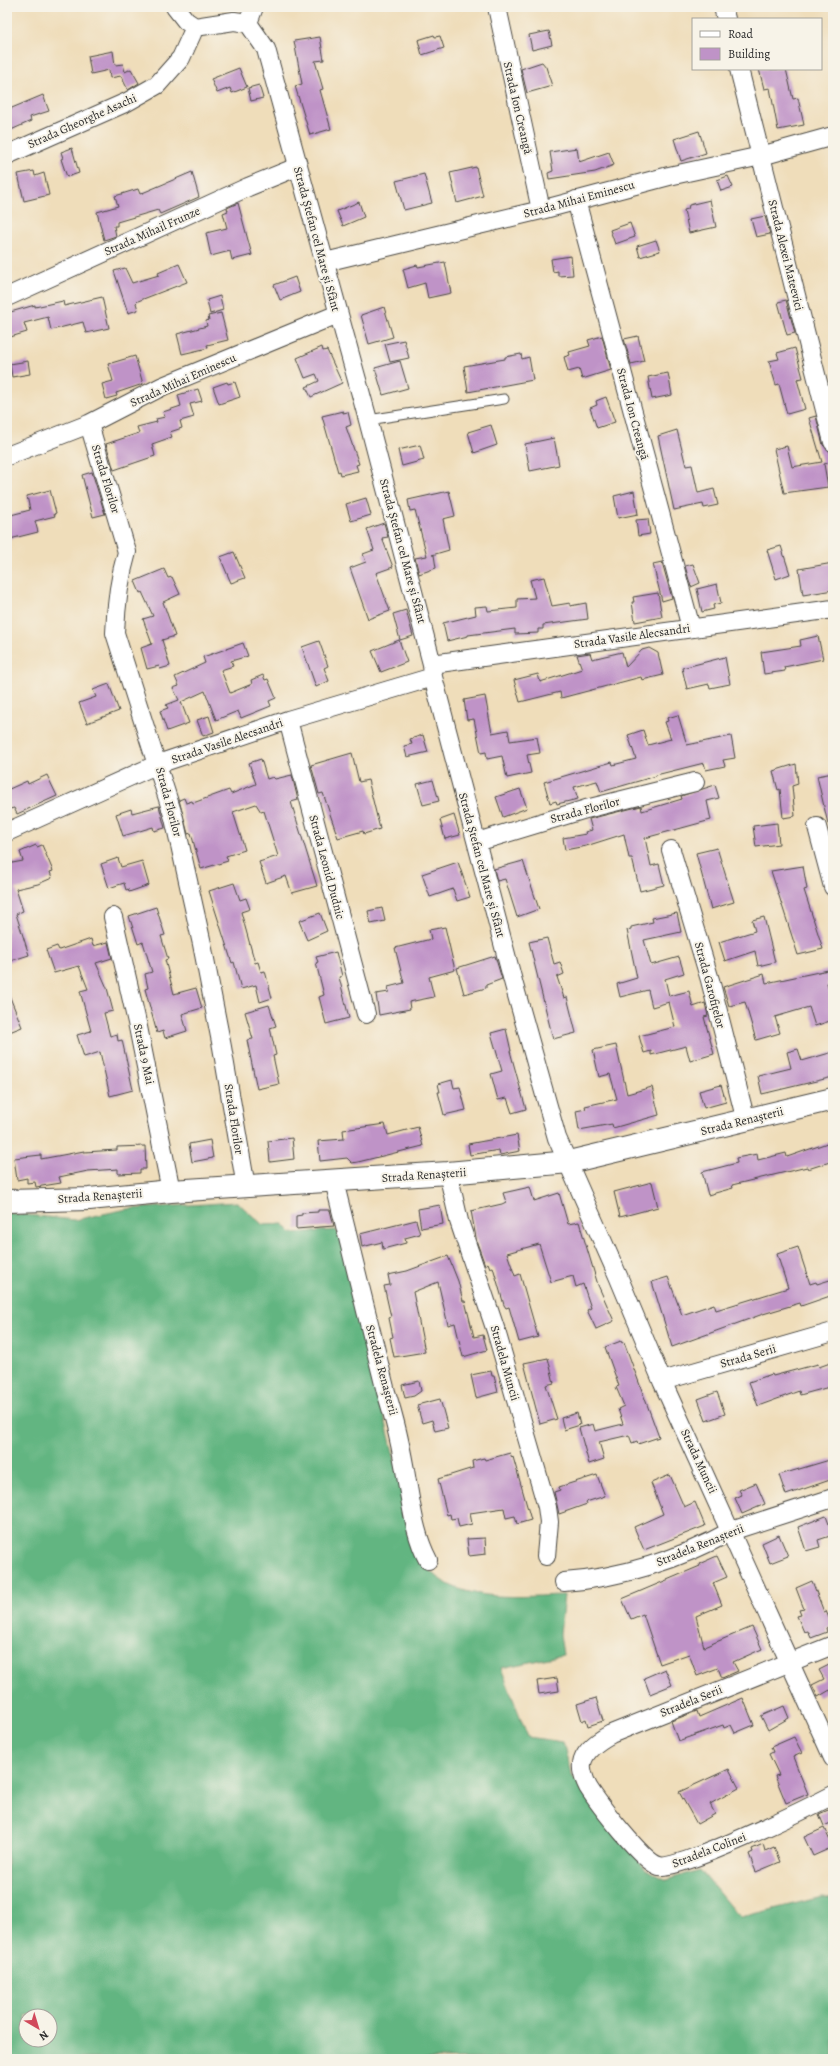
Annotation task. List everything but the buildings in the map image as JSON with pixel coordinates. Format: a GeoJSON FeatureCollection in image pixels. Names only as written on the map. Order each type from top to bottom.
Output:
{"type":"FeatureCollection","features":[{"type":"Feature","properties":{"kind":"street"},"geometry":{"type":"LineString","coordinates":[[175,7],[186,21],[195,27]]}},
{"type":"Feature","properties":{"kind":"street","name":"Strada Ion Creangă"},"geometry":{"type":"LineString","coordinates":[[497,7],[540,210]]}},
{"type":"Feature","properties":{"kind":"street"},"geometry":{"type":"LineString","coordinates":[[723,7],[726,18]]}},
{"type":"Feature","properties":{"kind":"street","name":"Strada Ștefan cel Mare și Sfânt"},"geometry":{"type":"LineString","coordinates":[[195,27],[234,21],[251,15],[266,49],[297,167],[325,262],[368,420],[514,985],[557,1138],[569,1162]]}},
{"type":"Feature","properties":{"kind":"street","name":"Strada Gheorghe Asachi"},"geometry":{"type":"LineString","coordinates":[[7,155],[127,102],[157,85],[181,58],[195,27]]}},
{"type":"Feature","properties":{"kind":"street","name":"Strada Alexei Mateevici"},"geometry":{"type":"LineString","coordinates":[[739,70],[833,442]]}},
{"type":"Feature","properties":{"kind":"street","name":"Strada Mihai Eminescu"},"geometry":{"type":"LineString","coordinates":[[325,262],[540,210],[669,176],[761,156],[833,136]]}},
{"type":"Feature","properties":{"kind":"street","name":"Strada Mihail Frunze"},"geometry":{"type":"LineString","coordinates":[[7,297],[248,187],[297,167]]}},
{"type":"Feature","properties":{"kind":"street","name":"Strada Ion Creangă"},"geometry":{"type":"LineString","coordinates":[[576,200],[691,628]]}},
{"type":"Feature","properties":{"kind":"street","name":"Strada Mihai Eminescu"},"geometry":{"type":"LineString","coordinates":[[7,456],[90,424],[163,386],[338,314]]}},
{"type":"Feature","properties":{"kind":"street","name":"Strada Florilor"},"geometry":{"type":"LineString","coordinates":[[90,424],[127,552],[122,569],[116,605],[115,633],[174,818],[202,944],[222,1047],[246,1187]]}},
{"type":"Feature","properties":{"kind":"street","name":"Strada Vasile Alecsandri"},"geometry":{"type":"LineString","coordinates":[[7,832],[158,764],[432,670],[691,628],[833,609]]}},
{"type":"Feature","properties":{"kind":"street","name":"Strada Leonid Dudnic"},"geometry":{"type":"LineString","coordinates":[[288,720],[366,1014]]}},
{"type":"Feature","properties":{"kind":"street","name":"Strada Florilor"},"geometry":{"type":"LineString","coordinates":[[477,842],[586,809],[695,782]]}},
{"type":"Feature","properties":{"kind":"street"},"geometry":{"type":"LineString","coordinates":[[817,827],[833,887]]}},
{"type":"Feature","properties":{"kind":"street","name":"Strada Garofițelor"},"geometry":{"type":"LineString","coordinates":[[671,850],[710,980],[746,1121]]}},
{"type":"Feature","properties":{"kind":"street","name":"Strada 9 Mai"},"geometry":{"type":"LineString","coordinates":[[113,917],[138,1026],[171,1191]]}},
{"type":"Feature","properties":{"kind":"street","name":"Strada Renașterii"},"geometry":{"type":"LineString","coordinates":[[7,1201],[89,1199],[171,1191],[448,1173],[569,1162],[746,1121],[833,1099]]}},
{"type":"Feature","properties":{"kind":"street","name":"Strada Muncii"},"geometry":{"type":"LineString","coordinates":[[569,1162],[662,1381],[731,1531],[788,1662],[833,1758]]}},
{"type":"Feature","properties":{"kind":"street","name":"Stradela Muncii"},"geometry":{"type":"LineString","coordinates":[[448,1173],[459,1220],[496,1331],[547,1508],[548,1522],[546,1556]]}},
{"type":"Feature","properties":{"kind":"street","name":"Stradela Renașterii"},"geometry":{"type":"LineString","coordinates":[[334,1181],[386,1392],[397,1425],[414,1523],[422,1550],[428,1560]]}},
{"type":"Feature","properties":{"kind":"street","name":"Strada Serii"},"geometry":{"type":"LineString","coordinates":[[662,1381],[833,1332]]}},
{"type":"Feature","properties":{"kind":"street","name":"Stradela Renașterii"},"geometry":{"type":"LineString","coordinates":[[564,1582],[593,1580],[659,1562],[717,1539],[731,1531],[833,1498]]}},
{"type":"Feature","properties":{"kind":"street","name":"Stradela Serii"},"geometry":{"type":"LineString","coordinates":[[588,1786],[584,1776],[582,1764],[589,1750],[598,1742],[618,1731],[833,1645]]}},
{"type":"Feature","properties":{"kind":"street","name":"Stradela Colinei"},"geometry":{"type":"LineString","coordinates":[[588,1786],[644,1857],[658,1866],[669,1866],[689,1860],[759,1831],[833,1796]]}},
{"type":"Feature","properties":{"kind":"lane"},"geometry":{"type":"LineString","coordinates":[[368,420],[504,399]]}},
{"type":"Feature","properties":{"kind":"green space"},"geometry":{"type":"Polygon","coordinates":[[[237,1202],[263,1225],[283,1224],[292,1233],[336,1230],[342,1240],[415,1544],[426,1565],[430,1571],[443,1582],[459,1589],[476,1593],[512,1597],[564,1595],[560,1634],[563,1655],[501,1668],[528,1737],[563,1742],[571,1774],[646,1870],[666,1880],[700,1870],[733,1910],[741,1917],[822,1897],[833,1898],[833,2059],[7,2059],[7,1213],[75,1220],[127,1209],[237,1202]]]}}]}
